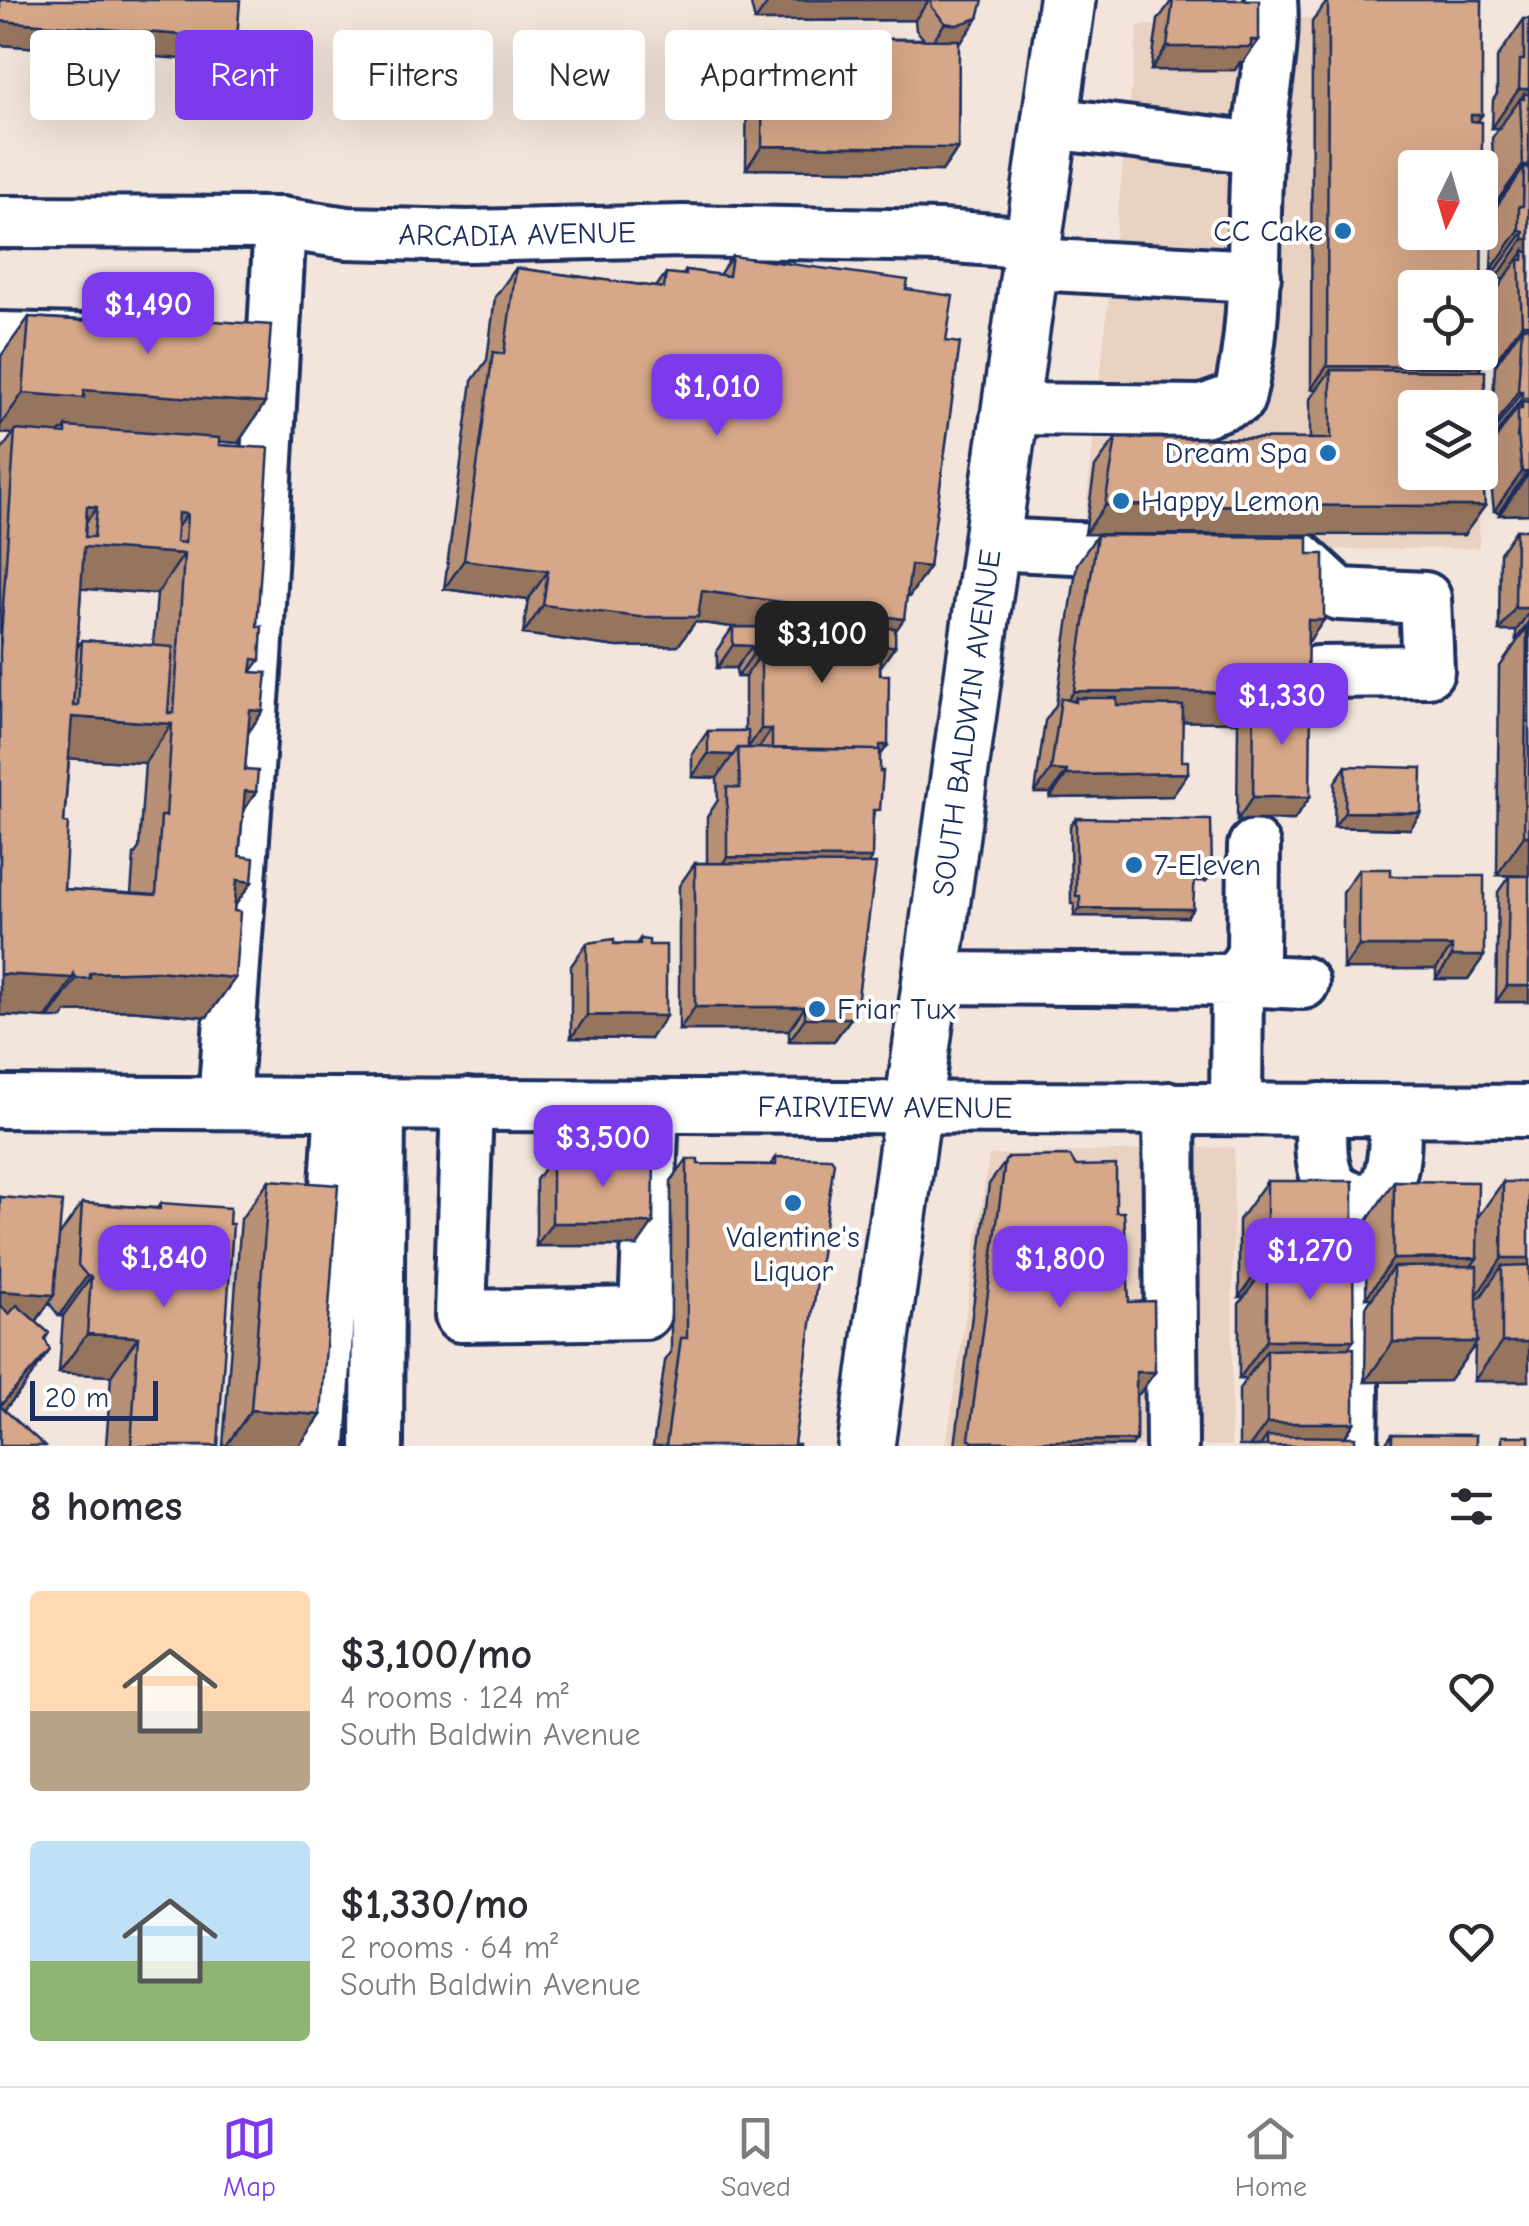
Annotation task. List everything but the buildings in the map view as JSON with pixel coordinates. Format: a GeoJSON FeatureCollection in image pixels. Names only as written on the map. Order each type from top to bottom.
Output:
{"type":"FeatureCollection","features":[{"type":"Feature","properties":{"kind":"main road","name":"SOUTH BALDWIN AVENUE"},"geometry":{"type":"LineString","coordinates":[[866,1446],[1068,0]]}},
{"type":"Feature","properties":{"kind":"street"},"geometry":{"type":"LineString","coordinates":[[1012,409],[1202,411],[1239,398],[1246,373],[1255,276],[1258,148],[1271,0]]}},
{"type":"Feature","properties":{"kind":"street"},"geometry":{"type":"LineString","coordinates":[[1051,122],[1258,148]]}},
{"type":"Feature","properties":{"kind":"street","name":"ARCADIA AVENUE"},"geometry":{"type":"LineString","coordinates":[[0,222],[280,223],[347,233],[468,236],[703,232],[941,236],[1034,253],[1255,276]]}},
{"type":"Feature","properties":{"kind":"street"},"geometry":{"type":"LineString","coordinates":[[224,1103],[256,658],[253,346],[275,292],[280,223]]}},
{"type":"Feature","properties":{"kind":"street"},"geometry":{"type":"LineString","coordinates":[[0,338],[136,342]]}},
{"type":"Feature","properties":{"kind":"street"},"geometry":{"type":"LineString","coordinates":[[992,544],[1300,558],[1339,594],[1425,598],[1428,670],[1317,672]]}},
{"type":"Feature","properties":{"kind":"street"},"geometry":{"type":"LineString","coordinates":[[1236,1109],[1238,980],[1253,954],[1254,846]]}},
{"type":"Feature","properties":{"kind":"street"},"geometry":{"type":"LineString","coordinates":[[930,978],[1304,983]]}},
{"type":"Feature","properties":{"kind":"street","name":"FAIRVIEW AVENUE"},"geometry":{"type":"LineString","coordinates":[[0,1102],[1529,1112]]}},
{"type":"Feature","properties":{"kind":"street"},"geometry":{"type":"LineString","coordinates":[[320,1446],[360,1104]]}},
{"type":"Feature","properties":{"kind":"street"},"geometry":{"type":"LineString","coordinates":[[360,1104],[377,1446]]}},
{"type":"Feature","properties":{"kind":"street"},"geometry":{"type":"LineString","coordinates":[[467,1104],[460,1316],[645,1313],[652,1105]]}},
{"type":"Feature","properties":{"kind":"street"},"geometry":{"type":"LineString","coordinates":[[1170,1108],[1172,1446]]}},
{"type":"Feature","properties":{"kind":"street"},"geometry":{"type":"LineString","coordinates":[[1321,1110],[1322,1156],[1328,1180],[1341,1194],[1356,1198],[1370,1197],[1383,1188],[1391,1171],[1396,1156],[1394,1110]]}},
{"type":"Feature","properties":{"kind":"street"},"geometry":{"type":"LineString","coordinates":[[1352,1446],[1356,1198]]}},
{"type":"Feature","properties":{"kind":"shaded area"},"geometry":{"type":"Polygon","coordinates":[[[1483,10],[1482,150],[1398,150],[1398,250],[1481,250],[1481,270],[1398,270],[1398,370],[1481,370],[1480,390],[1398,390],[1398,490],[1480,490],[1479,548],[1081,553],[1138,26],[1483,10]]]}},
{"type":"Feature","properties":{"kind":"shaded area"},"geometry":{"type":"Polygon","coordinates":[[[1234,1147],[1231,1446],[946,1446],[989,1155],[1234,1147]]]}},
{"type":"Feature","properties":{"kind":"place","name":"CC Cake"},"geometry":{"type":"Point","coordinates":[1343,231]}},
{"type":"Feature","properties":{"kind":"place","name":"Dream Spa"},"geometry":{"type":"Point","coordinates":[1328,453]}},
{"type":"Feature","properties":{"kind":"place","name":"Happy Lemon"},"geometry":{"type":"Point","coordinates":[1121,501]}},
{"type":"Feature","properties":{"kind":"place","name":"7-Eleven"},"geometry":{"type":"Point","coordinates":[1134,865]}},
{"type":"Feature","properties":{"kind":"place","name":"Friar Tux"},"geometry":{"type":"Point","coordinates":[817,1009]}},
{"type":"Feature","properties":{"kind":"place","name":"Valentine's Liquor"},"geometry":{"type":"Point","coordinates":[793,1203]}}]}
